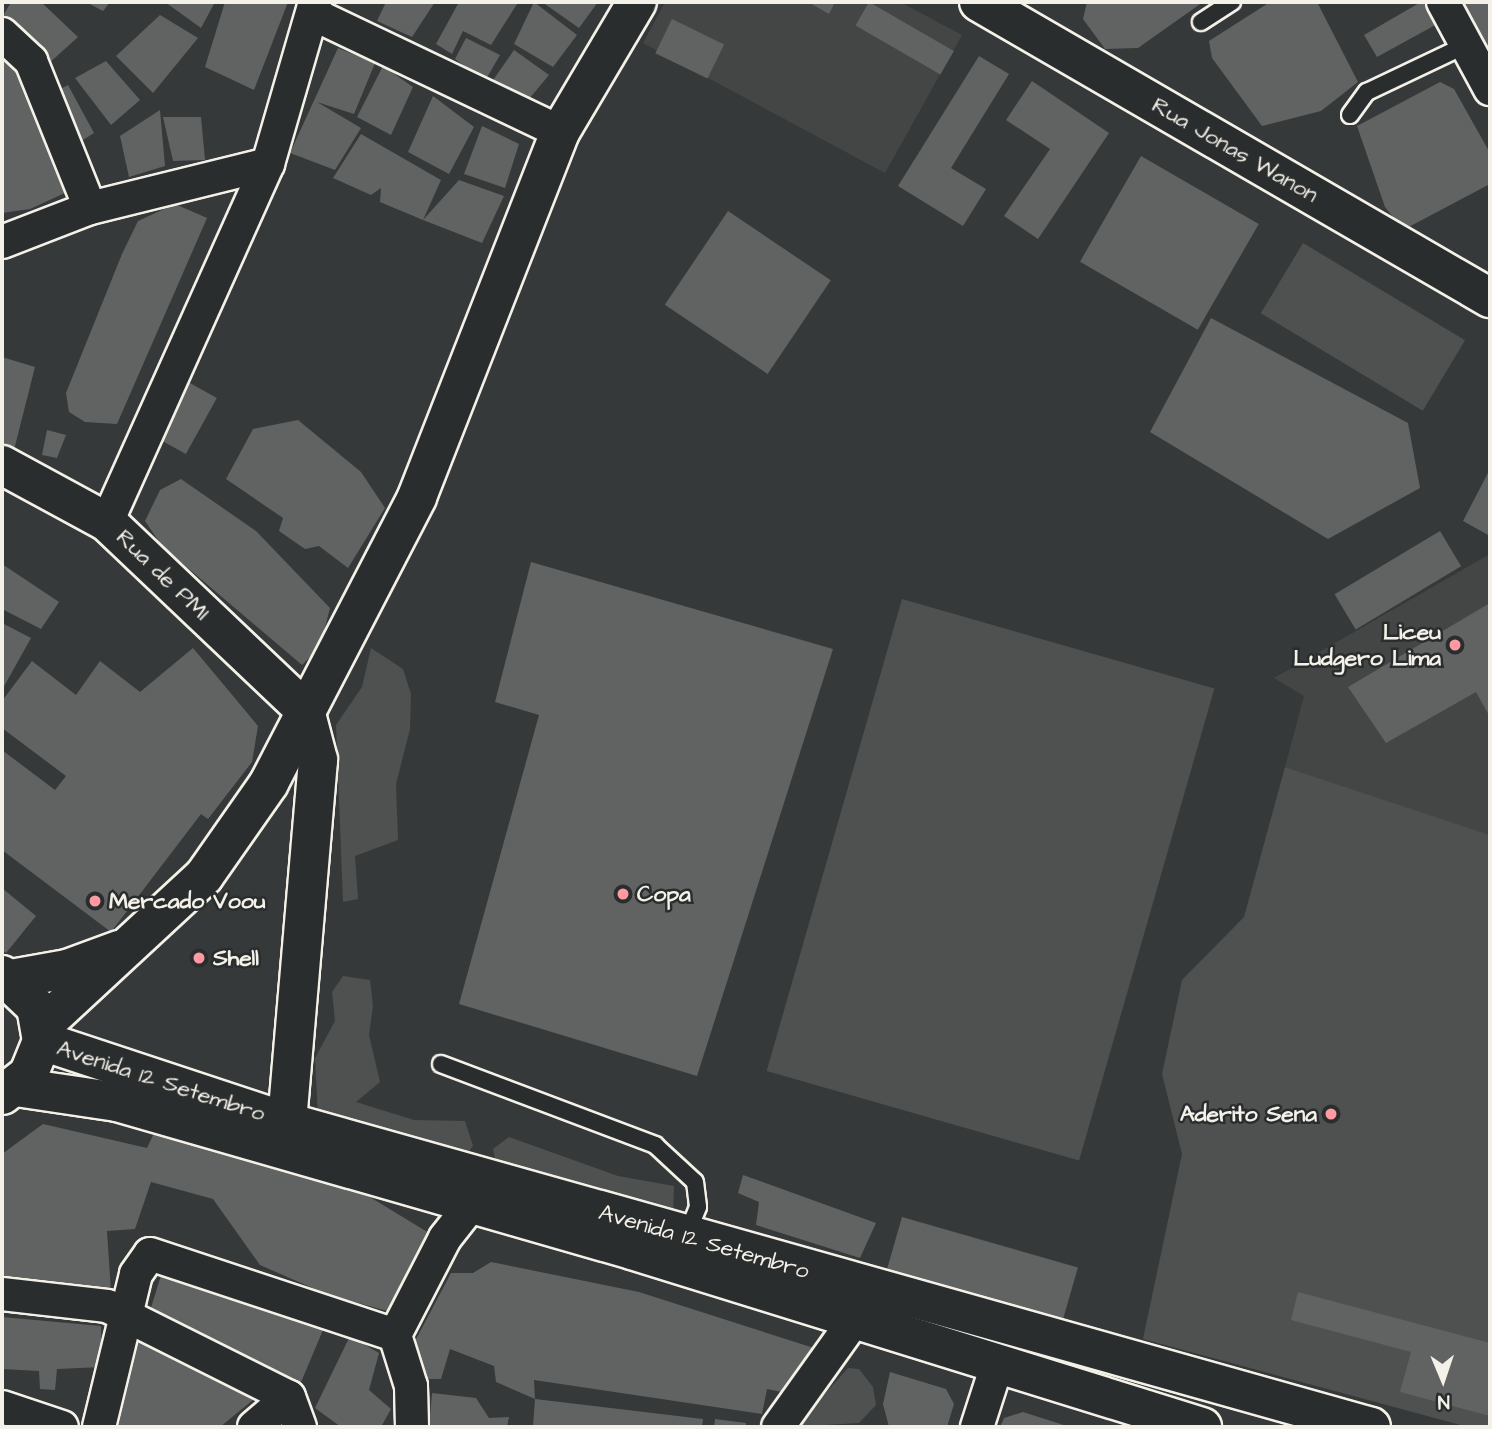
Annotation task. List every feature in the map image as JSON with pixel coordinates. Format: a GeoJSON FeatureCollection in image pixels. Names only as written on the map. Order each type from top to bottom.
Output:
{"type":"FeatureCollection","features":[{"type":"Feature","properties":{"kind":"street"},"geometry":{"type":"LineString","coordinates":[[42,1034],[124,948],[204,876],[246,821],[417,497],[560,132],[637,2]]}},
{"type":"Feature","properties":{"kind":"street","name":"Rua Jonas Wanon"},"geometry":{"type":"LineString","coordinates":[[980,2],[1490,298]]}},
{"type":"Feature","properties":{"kind":"street"},"geometry":{"type":"LineString","coordinates":[[1443,2],[1490,89]]}},
{"type":"Feature","properties":{"kind":"street"},"geometry":{"type":"LineString","coordinates":[[107,522],[268,164],[314,8],[560,132]]}},
{"type":"Feature","properties":{"kind":"street"},"geometry":{"type":"LineString","coordinates":[[2,34],[31,61],[90,208]]}},
{"type":"Feature","properties":{"kind":"street"},"geometry":{"type":"LineString","coordinates":[[2,242],[90,208],[268,164]]}},
{"type":"Feature","properties":{"kind":"street","name":"Rua de PMI"},"geometry":{"type":"LineString","coordinates":[[2,465],[107,522],[305,710]]}},
{"type":"Feature","properties":{"kind":"street"},"geometry":{"type":"LineString","coordinates":[[287,1137],[318,760],[305,710]]}},
{"type":"Feature","properties":{"kind":"street"},"geometry":{"type":"LineString","coordinates":[[6,977],[67,969],[124,948]]}},
{"type":"Feature","properties":{"kind":"street"},"geometry":{"type":"LineString","coordinates":[[6,977],[36,1007],[42,1034],[33,1067],[9,1091]]}},
{"type":"Feature","properties":{"kind":"street","name":"Avenida 12 Setembro"},"geometry":{"type":"LineString","coordinates":[[42,1034],[287,1137]]}},
{"type":"Feature","properties":{"kind":"street","name":"Avenida 12 Setembro"},"geometry":{"type":"LineString","coordinates":[[9,1091],[87,1094],[287,1137],[475,1191],[853,1322],[996,1368],[1202,1427]]}},
{"type":"Feature","properties":{"kind":"street"},"geometry":{"type":"LineString","coordinates":[[412,1427],[411,1386],[396,1335],[445,1238],[475,1191]]}},
{"type":"Feature","properties":{"kind":"street","name":"Avenida 12 Setembro"},"geometry":{"type":"LineString","coordinates":[[475,1191],[686,1236],[1371,1427]]}},
{"type":"Feature","properties":{"kind":"street"},"geometry":{"type":"LineString","coordinates":[[99,1427],[142,1260],[163,1254],[396,1335]]}},
{"type":"Feature","properties":{"kind":"street"},"geometry":{"type":"LineString","coordinates":[[2,1294],[107,1306],[289,1397],[300,1427]]}},
{"type":"Feature","properties":{"kind":"street"},"geometry":{"type":"LineString","coordinates":[[778,1427],[853,1322]]}},
{"type":"Feature","properties":{"kind":"street"},"geometry":{"type":"LineString","coordinates":[[977,1427],[996,1368]]}},
{"type":"Feature","properties":{"kind":"street"},"geometry":{"type":"LineString","coordinates":[[254,1427],[289,1397]]}},
{"type":"Feature","properties":{"kind":"street"},"geometry":{"type":"LineString","coordinates":[[2,1407],[62,1427]]}},
{"type":"Feature","properties":{"kind":"lane"},"geometry":{"type":"LineString","coordinates":[[1201,22],[1232,2]]}},
{"type":"Feature","properties":{"kind":"lane"},"geometry":{"type":"LineString","coordinates":[[1350,115],[1367,92],[1466,45]]}},
{"type":"Feature","properties":{"kind":"lane"},"geometry":{"type":"LineString","coordinates":[[441,1064],[655,1145],[695,1182],[698,1207],[686,1236]]}},
{"type":"Feature","properties":{"kind":"shaded area"},"geometry":{"type":"Polygon","coordinates":[[[665,2],[900,2],[962,35],[885,173],[643,43],[665,2]]]}},
{"type":"Feature","properties":{"kind":"shaded area"},"geometry":{"type":"Polygon","coordinates":[[[1303,243],[1465,340],[1423,411],[1261,313],[1303,243]]]}},
{"type":"Feature","properties":{"kind":"shaded area"},"geometry":{"type":"Polygon","coordinates":[[[1490,554],[1490,835],[1285,767],[1304,696],[1274,678],[1490,554]]]}},
{"type":"Feature","properties":{"kind":"shaded area"},"geometry":{"type":"Polygon","coordinates":[[[902,599],[1214,689],[1079,1161],[767,1071],[902,599]]]}},
{"type":"Feature","properties":{"kind":"shaded area"},"geometry":{"type":"Polygon","coordinates":[[[371,648],[403,669],[411,694],[410,729],[396,784],[398,840],[355,856],[358,899],[343,902],[336,725],[362,687],[371,648]]]}},
{"type":"Feature","properties":{"kind":"shaded area","name":"Aderito Sena"},"geometry":{"type":"Polygon","coordinates":[[[1285,767],[1490,835],[1490,1427],[1468,1427],[1143,1339],[1182,1154],[1162,1074],[1182,980],[1244,917],[1285,767]]]}},
{"type":"Feature","properties":{"kind":"shaded area"},"geometry":{"type":"Polygon","coordinates":[[[343,976],[370,980],[373,1006],[369,1035],[380,1082],[356,1102],[414,1120],[465,1121],[473,1146],[460,1163],[318,1118],[315,1058],[335,1021],[332,992],[343,976]]]}},
{"type":"Feature","properties":{"kind":"shaded area"},"geometry":{"type":"Polygon","coordinates":[[[509,1137],[618,1176],[674,1186],[673,1218],[497,1168],[493,1149],[509,1137]]]}},
{"type":"Feature","properties":{"kind":"shaded area"},"geometry":{"type":"Polygon","coordinates":[[[848,1368],[859,1369],[873,1387],[876,1405],[859,1423],[790,1427],[790,1419],[814,1406],[848,1368]]]}},
{"type":"Feature","properties":{"kind":"building"},"geometry":{"type":"Polygon","coordinates":[[[11,2],[41,2],[78,37],[46,66],[2,18],[11,2]]]}},
{"type":"Feature","properties":{"kind":"building"},"geometry":{"type":"Polygon","coordinates":[[[86,2],[110,2],[103,11],[86,2]]]}},
{"type":"Feature","properties":{"kind":"building"},"geometry":{"type":"Polygon","coordinates":[[[165,2],[215,2],[201,28],[165,2]]]}},
{"type":"Feature","properties":{"kind":"building"},"geometry":{"type":"Polygon","coordinates":[[[225,2],[288,2],[254,90],[205,67],[225,2]]]}},
{"type":"Feature","properties":{"kind":"building"},"geometry":{"type":"Polygon","coordinates":[[[386,2],[435,2],[412,37],[377,21],[386,2]]]}},
{"type":"Feature","properties":{"kind":"building"},"geometry":{"type":"Polygon","coordinates":[[[459,2],[517,4],[491,45],[463,31],[452,54],[436,44],[459,2]]]}},
{"type":"Feature","properties":{"kind":"building"},"geometry":{"type":"Polygon","coordinates":[[[534,2],[577,35],[553,67],[514,44],[534,2]]]}},
{"type":"Feature","properties":{"kind":"building"},"geometry":{"type":"Polygon","coordinates":[[[542,2],[598,2],[579,28],[542,2]]]}},
{"type":"Feature","properties":{"kind":"building"},"geometry":{"type":"Polygon","coordinates":[[[808,2],[835,2],[829,14],[808,2]]]}},
{"type":"Feature","properties":{"kind":"building"},"geometry":{"type":"Polygon","coordinates":[[[869,2],[954,51],[940,74],[856,25],[869,2]]]}},
{"type":"Feature","properties":{"kind":"building"},"geometry":{"type":"Polygon","coordinates":[[[1087,2],[1203,2],[1138,48],[1105,49],[1083,19],[1087,2]]]}},
{"type":"Feature","properties":{"kind":"building"},"geometry":{"type":"Polygon","coordinates":[[[1270,2],[1317,2],[1358,82],[1321,111],[1262,126],[1212,58],[1209,41],[1270,2]]]}},
{"type":"Feature","properties":{"kind":"building"},"geometry":{"type":"Polygon","coordinates":[[[1421,2],[1428,2],[1439,23],[1377,57],[1364,35],[1421,2]]]}},
{"type":"Feature","properties":{"kind":"building"},"geometry":{"type":"Polygon","coordinates":[[[1458,2],[1490,2],[1490,52],[1466,15],[1458,2]]]}},
{"type":"Feature","properties":{"kind":"building"},"geometry":{"type":"Polygon","coordinates":[[[160,15],[198,38],[153,93],[116,56],[160,15]]]}},
{"type":"Feature","properties":{"kind":"building"},"geometry":{"type":"Polygon","coordinates":[[[672,19],[724,44],[707,79],[655,53],[672,19]]]}},
{"type":"Feature","properties":{"kind":"building"},"geometry":{"type":"Polygon","coordinates":[[[466,38],[500,55],[485,81],[455,59],[466,38]]]}},
{"type":"Feature","properties":{"kind":"building"},"geometry":{"type":"Polygon","coordinates":[[[2,43],[24,61],[78,187],[30,209],[2,213],[2,43]]]}},
{"type":"Feature","properties":{"kind":"building"},"geometry":{"type":"Polygon","coordinates":[[[338,48],[375,63],[354,114],[317,102],[361,128],[335,170],[290,153],[338,48]]]}},
{"type":"Feature","properties":{"kind":"building"},"geometry":{"type":"Polygon","coordinates":[[[514,50],[549,75],[524,105],[489,86],[514,50]]]}},
{"type":"Feature","properties":{"kind":"building"},"geometry":{"type":"Polygon","coordinates":[[[979,56],[1009,74],[951,168],[986,189],[963,226],[898,186],[979,56]]]}},
{"type":"Feature","properties":{"kind":"building"},"geometry":{"type":"Polygon","coordinates":[[[106,61],[140,100],[111,125],[75,78],[106,61]]]}},
{"type":"Feature","properties":{"kind":"building"},"geometry":{"type":"Polygon","coordinates":[[[383,66],[413,87],[391,135],[357,117],[383,66]]]}},
{"type":"Feature","properties":{"kind":"building"},"geometry":{"type":"Polygon","coordinates":[[[1032,81],[1109,133],[1038,239],[1004,216],[1050,149],[1006,120],[1032,81]]]}},
{"type":"Feature","properties":{"kind":"building"},"geometry":{"type":"Polygon","coordinates":[[[1440,82],[1454,89],[1490,153],[1490,184],[1403,230],[1385,207],[1357,126],[1440,82]]]}},
{"type":"Feature","properties":{"kind":"building"},"geometry":{"type":"Polygon","coordinates":[[[68,85],[94,133],[78,143],[55,92],[68,85]]]}},
{"type":"Feature","properties":{"kind":"building"},"geometry":{"type":"Polygon","coordinates":[[[433,96],[474,127],[449,174],[408,152],[433,96]]]}},
{"type":"Feature","properties":{"kind":"building"},"geometry":{"type":"Polygon","coordinates":[[[160,110],[165,166],[129,177],[120,136],[160,110]]]}},
{"type":"Feature","properties":{"kind":"building"},"geometry":{"type":"Polygon","coordinates":[[[163,117],[201,117],[205,160],[173,161],[163,117]]]}},
{"type":"Feature","properties":{"kind":"building"},"geometry":{"type":"Polygon","coordinates":[[[482,126],[519,144],[505,188],[464,174],[482,126]]]}},
{"type":"Feature","properties":{"kind":"building"},"geometry":{"type":"Polygon","coordinates":[[[361,134],[441,180],[423,220],[380,202],[381,188],[371,195],[333,178],[361,134]]]}},
{"type":"Feature","properties":{"kind":"building"},"geometry":{"type":"Polygon","coordinates":[[[1141,156],[1259,224],[1198,330],[1080,262],[1141,156]]]}},
{"type":"Feature","properties":{"kind":"building"},"geometry":{"type":"Polygon","coordinates":[[[459,180],[504,196],[482,243],[423,220],[459,180]]]}},
{"type":"Feature","properties":{"kind":"building"},"geometry":{"type":"Polygon","coordinates":[[[175,204],[207,218],[117,424],[85,422],[69,412],[66,393],[122,254],[138,221],[175,204]]]}},
{"type":"Feature","properties":{"kind":"building"},"geometry":{"type":"Polygon","coordinates":[[[728,211],[831,280],[768,374],[665,305],[728,211]]]}},
{"type":"Feature","properties":{"kind":"building"},"geometry":{"type":"Polygon","coordinates":[[[1211,318],[1408,423],[1420,488],[1328,539],[1150,432],[1211,318]]]}},
{"type":"Feature","properties":{"kind":"building"},"geometry":{"type":"Polygon","coordinates":[[[2,357],[35,367],[14,450],[2,443],[2,357]]]}},
{"type":"Feature","properties":{"kind":"building"},"geometry":{"type":"Polygon","coordinates":[[[188,382],[217,398],[186,454],[157,438],[188,382]]]}},
{"type":"Feature","properties":{"kind":"building"},"geometry":{"type":"Polygon","coordinates":[[[298,420],[361,472],[385,508],[348,568],[319,546],[305,549],[279,531],[283,518],[226,479],[253,429],[298,420]]]}},
{"type":"Feature","properties":{"kind":"building"},"geometry":{"type":"Polygon","coordinates":[[[47,430],[66,435],[57,458],[42,455],[47,430]]]}},
{"type":"Feature","properties":{"kind":"building"},"geometry":{"type":"Polygon","coordinates":[[[1490,469],[1490,536],[1463,521],[1490,469]]]}},
{"type":"Feature","properties":{"kind":"building"},"geometry":{"type":"Polygon","coordinates":[[[181,479],[256,531],[330,608],[320,647],[302,665],[162,546],[145,521],[160,490],[181,479]]]}},
{"type":"Feature","properties":{"kind":"building"},"geometry":{"type":"Polygon","coordinates":[[[1440,531],[1461,566],[1356,629],[1335,594],[1440,531]]]}},
{"type":"Feature","properties":{"kind":"building","name":"Copa"},"geometry":{"type":"Polygon","coordinates":[[[531,562],[833,649],[697,1076],[459,1004],[539,715],[495,702],[531,562]]]}},
{"type":"Feature","properties":{"kind":"building"},"geometry":{"type":"Polygon","coordinates":[[[2,564],[59,602],[41,629],[2,609],[2,564]]]}},
{"type":"Feature","properties":{"kind":"building","name":"Liceu Ludgero Lima"},"geometry":{"type":"Polygon","coordinates":[[[1490,603],[1490,717],[1476,692],[1386,743],[1348,687],[1490,603]]]}},
{"type":"Feature","properties":{"kind":"building"},"geometry":{"type":"Polygon","coordinates":[[[2,623],[31,638],[2,690],[2,623]]]}},
{"type":"Feature","properties":{"kind":"building"},"geometry":{"type":"Polygon","coordinates":[[[193,648],[258,726],[252,762],[208,819],[201,814],[111,932],[2,850],[2,750],[55,790],[66,776],[2,728],[2,701],[32,661],[76,695],[100,661],[140,692],[193,648]]]}},
{"type":"Feature","properties":{"kind":"building"},"geometry":{"type":"Polygon","coordinates":[[[2,888],[36,916],[6,953],[2,950],[2,888]]]}},
{"type":"Feature","properties":{"kind":"building"},"geometry":{"type":"Polygon","coordinates":[[[43,1124],[147,1148],[155,1131],[355,1188],[429,1233],[387,1311],[326,1294],[260,1265],[213,1199],[151,1182],[135,1229],[107,1231],[111,1292],[2,1281],[2,1154],[43,1124]]]}},
{"type":"Feature","properties":{"kind":"building"},"geometry":{"type":"Polygon","coordinates":[[[743,1175],[876,1223],[860,1258],[756,1225],[759,1202],[738,1193],[743,1175]]]}},
{"type":"Feature","properties":{"kind":"building"},"geometry":{"type":"Polygon","coordinates":[[[902,1217],[1078,1267],[1061,1326],[885,1276],[902,1217]]]}},
{"type":"Feature","properties":{"kind":"building"},"geometry":{"type":"Polygon","coordinates":[[[491,1262],[639,1292],[817,1349],[809,1380],[791,1378],[792,1394],[767,1389],[762,1414],[534,1380],[535,1399],[496,1382],[494,1366],[450,1349],[441,1379],[424,1379],[414,1343],[451,1273],[473,1273],[491,1262]]]}},
{"type":"Feature","properties":{"kind":"building"},"geometry":{"type":"Polygon","coordinates":[[[162,1272],[323,1330],[299,1387],[150,1311],[162,1272]]]}},
{"type":"Feature","properties":{"kind":"building"},"geometry":{"type":"Polygon","coordinates":[[[1298,1292],[1490,1343],[1490,1416],[1400,1392],[1411,1352],[1291,1320],[1298,1292]]]}},
{"type":"Feature","properties":{"kind":"building"},"geometry":{"type":"Polygon","coordinates":[[[2,1317],[101,1326],[102,1367],[57,1369],[55,1390],[40,1389],[39,1371],[2,1369],[2,1317]]]}},
{"type":"Feature","properties":{"kind":"building"},"geometry":{"type":"Polygon","coordinates":[[[350,1336],[379,1353],[369,1390],[391,1409],[381,1427],[341,1427],[315,1408],[350,1336]]]}},
{"type":"Feature","properties":{"kind":"building"},"geometry":{"type":"Polygon","coordinates":[[[139,1339],[259,1395],[220,1427],[118,1427],[139,1339]]]}},
{"type":"Feature","properties":{"kind":"building"},"geometry":{"type":"Polygon","coordinates":[[[890,1372],[946,1389],[954,1404],[947,1427],[889,1427],[883,1404],[890,1372]]]}},
{"type":"Feature","properties":{"kind":"building"},"geometry":{"type":"Polygon","coordinates":[[[432,1393],[476,1398],[489,1418],[509,1417],[507,1427],[429,1427],[432,1393]]]}},
{"type":"Feature","properties":{"kind":"building"},"geometry":{"type":"Polygon","coordinates":[[[535,1399],[703,1419],[702,1427],[533,1427],[535,1399]]]}},
{"type":"Feature","properties":{"kind":"building"},"geometry":{"type":"Polygon","coordinates":[[[1023,1412],[1070,1427],[1000,1427],[1004,1418],[1023,1412]]]}},
{"type":"Feature","properties":{"kind":"building"},"geometry":{"type":"Polygon","coordinates":[[[715,1419],[746,1423],[746,1427],[714,1427],[715,1419]]]}},
{"type":"Feature","properties":{"kind":"place","name":"Liceu Ludgero Lima"},"geometry":{"type":"Point","coordinates":[1455,645]}},
{"type":"Feature","properties":{"kind":"place","name":"Copa"},"geometry":{"type":"Point","coordinates":[623,894]}},
{"type":"Feature","properties":{"kind":"place","name":"Mercado Voou"},"geometry":{"type":"Point","coordinates":[95,901]}},
{"type":"Feature","properties":{"kind":"place","name":"Shell"},"geometry":{"type":"Point","coordinates":[199,958]}},
{"type":"Feature","properties":{"kind":"place","name":"Aderito Sena"},"geometry":{"type":"Point","coordinates":[1331,1114]}}]}
